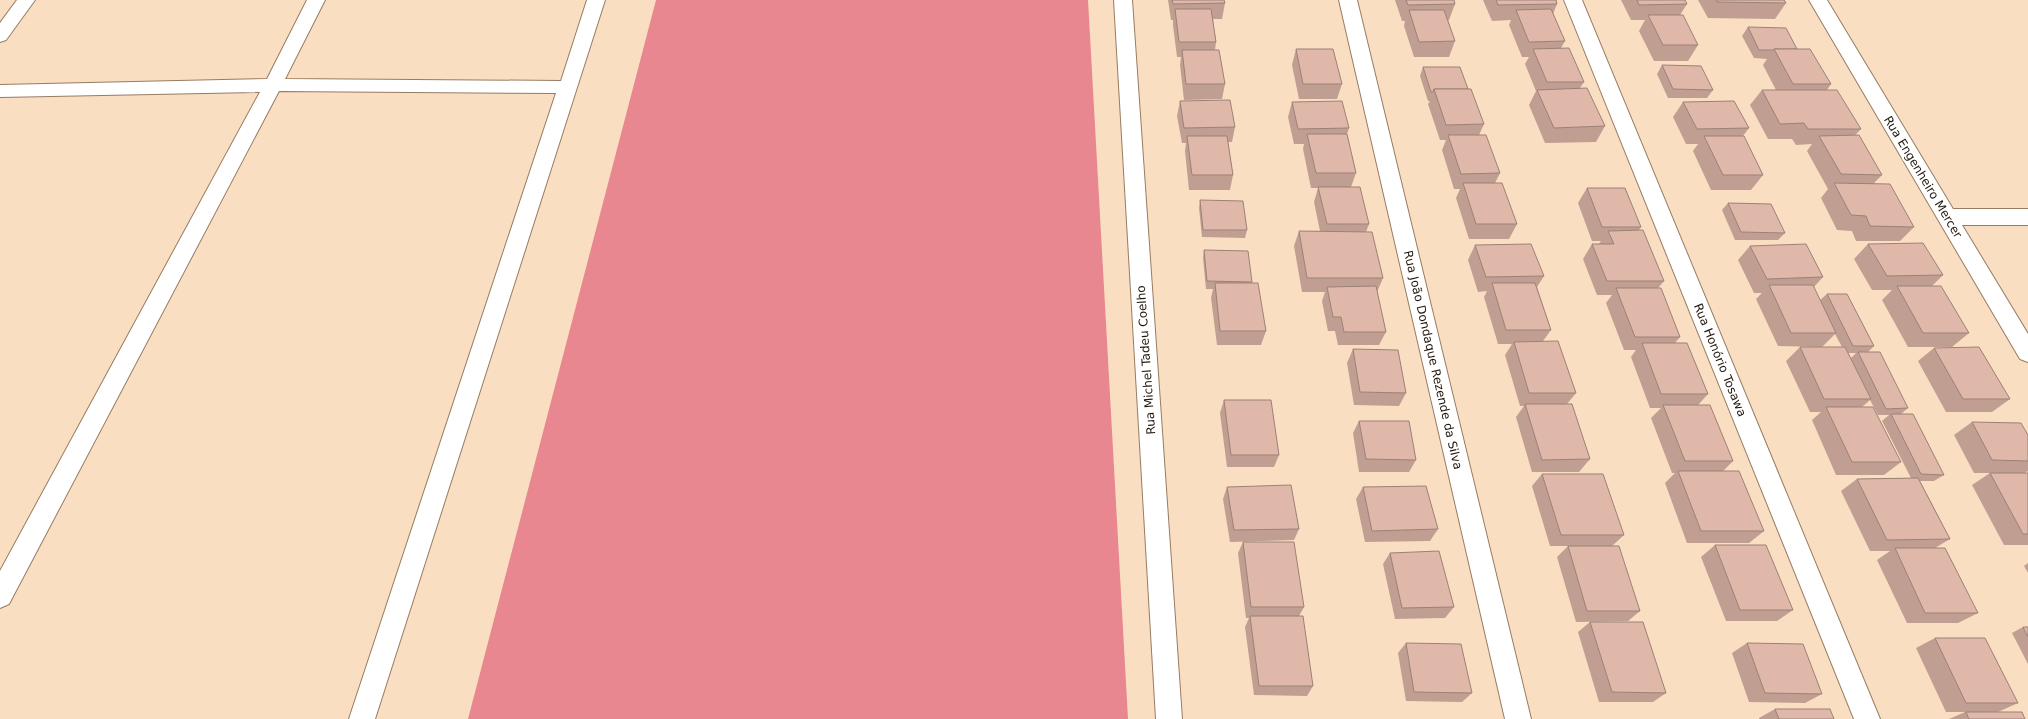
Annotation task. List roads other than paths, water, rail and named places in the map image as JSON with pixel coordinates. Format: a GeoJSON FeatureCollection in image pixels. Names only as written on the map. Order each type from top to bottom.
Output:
{"type":"FeatureCollection","features":[{"type":"Feature","properties":{"kind":"street"},"geometry":{"type":"LineString","coordinates":[[0,36],[26,0]]}},
{"type":"Feature","properties":{"kind":"street"},"geometry":{"type":"LineString","coordinates":[[0,596],[273,85],[316,0]]}},
{"type":"Feature","properties":{"kind":"street"},"geometry":{"type":"LineString","coordinates":[[362,719],[569,87],[596,0]]}},
{"type":"Feature","properties":{"kind":"street","name":"Rua Michel Tadeu Coelho"},"geometry":{"type":"LineString","coordinates":[[1122,0],[1169,719]]}},
{"type":"Feature","properties":{"kind":"street","name":"Rua João Dondaque Rezende da Silva"},"geometry":{"type":"LineString","coordinates":[[1348,0],[1518,719]]}},
{"type":"Feature","properties":{"kind":"street","name":"Rua Honório Tosawa"},"geometry":{"type":"LineString","coordinates":[[1573,0],[1867,719]]}},
{"type":"Feature","properties":{"kind":"street","name":"Rua Engenheiro Mercer"},"geometry":{"type":"LineString","coordinates":[[1818,0],[2028,353]]}},
{"type":"Feature","properties":{"kind":"street"},"geometry":{"type":"LineString","coordinates":[[0,91],[273,85],[569,87]]}},
{"type":"Feature","properties":{"kind":"street"},"geometry":{"type":"LineString","coordinates":[[1947,217],[2028,217]]}}]}
